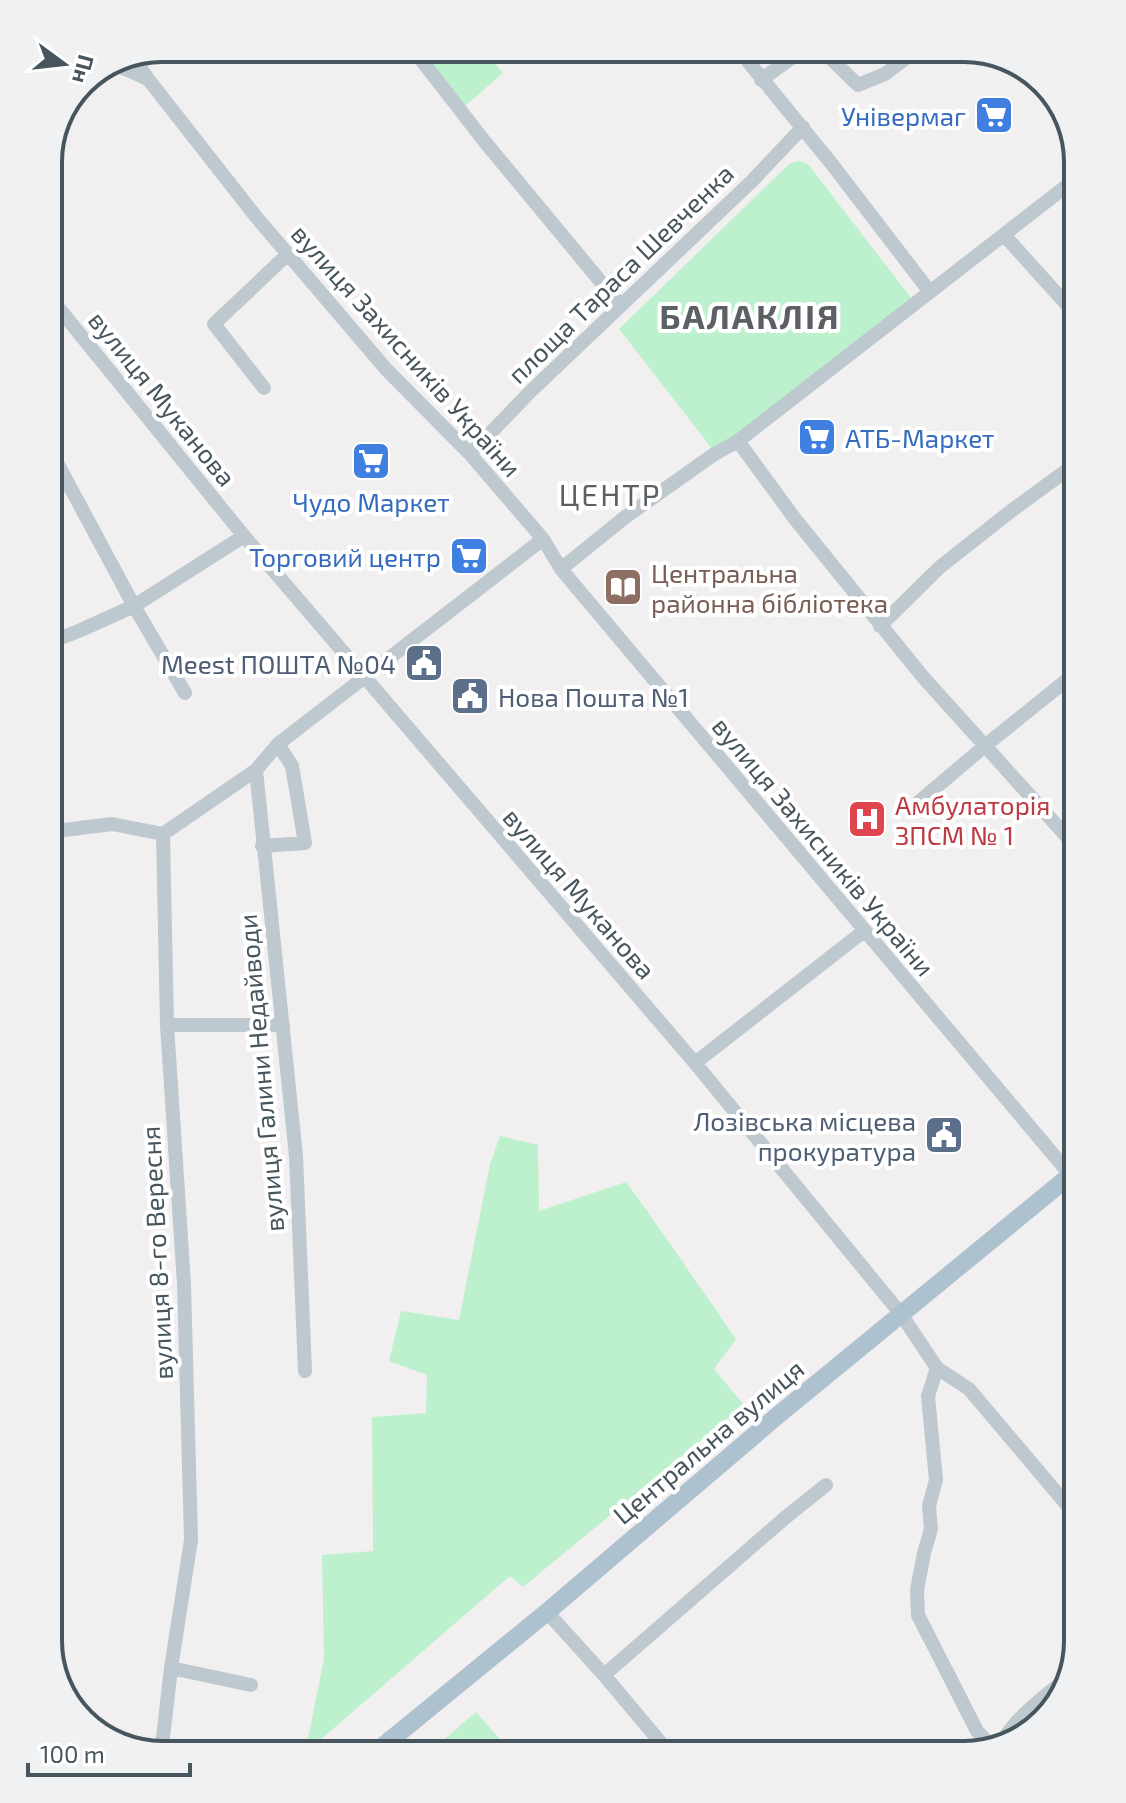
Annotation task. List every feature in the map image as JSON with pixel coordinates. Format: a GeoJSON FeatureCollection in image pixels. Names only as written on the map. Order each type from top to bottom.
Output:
{"type":"FeatureCollection","features":[{"type":"Feature","properties":{"kind":"main road","name":"Центральна вулиця"},"geometry":{"type":"LineString","coordinates":[[389,1741],[547,1612],[777,1416],[1064,1185]]}},
{"type":"Feature","properties":{"kind":"street"},"geometry":{"type":"LineString","coordinates":[[423,62],[620,305]]}},
{"type":"Feature","properties":{"kind":"street"},"geometry":{"type":"LineString","coordinates":[[748,62],[803,127],[930,292]]}},
{"type":"Feature","properties":{"kind":"street"},"geometry":{"type":"LineString","coordinates":[[761,80],[787,62]]}},
{"type":"Feature","properties":{"kind":"street"},"geometry":{"type":"LineString","coordinates":[[834,62],[858,85],[885,74],[901,62]]}},
{"type":"Feature","properties":{"kind":"street","name":"вулиця Захисників України"},"geometry":{"type":"LineString","coordinates":[[139,65],[257,218],[386,369],[470,454],[543,539],[561,569],[739,779],[780,832],[1064,1162]]}},
{"type":"Feature","properties":{"kind":"street"},"geometry":{"type":"LineString","coordinates":[[126,69],[148,79]]}},
{"type":"Feature","properties":{"kind":"street","name":"площа Тараса Шевченка"},"geometry":{"type":"LineString","coordinates":[[470,454],[531,391],[752,181],[803,127]]}},
{"type":"Feature","properties":{"kind":"street"},"geometry":{"type":"LineString","coordinates":[[561,569],[637,509],[738,441],[1064,188]]}},
{"type":"Feature","properties":{"kind":"street"},"geometry":{"type":"LineString","coordinates":[[1004,235],[1064,301]]}},
{"type":"Feature","properties":{"kind":"street"},"geometry":{"type":"LineString","coordinates":[[264,388],[214,324],[288,254]]}},
{"type":"Feature","properties":{"kind":"street","name":"вулиця Муканова"},"geometry":{"type":"LineString","coordinates":[[62,319],[364,678],[695,1063],[901,1314],[937,1368],[969,1389],[1064,1501]]}},
{"type":"Feature","properties":{"kind":"street"},"geometry":{"type":"LineString","coordinates":[[738,441],[880,626],[1064,833]]}},
{"type":"Feature","properties":{"kind":"street"},"geometry":{"type":"LineString","coordinates":[[62,472],[185,693]]}},
{"type":"Feature","properties":{"kind":"street"},"geometry":{"type":"LineString","coordinates":[[880,626],[940,567],[1064,472]]}},
{"type":"Feature","properties":{"kind":"street"},"geometry":{"type":"LineString","coordinates":[[62,637],[134,606],[244,536]]}},
{"type":"Feature","properties":{"kind":"street"},"geometry":{"type":"LineString","coordinates":[[62,830],[112,824],[163,834],[256,770],[278,744],[543,539]]}},
{"type":"Feature","properties":{"kind":"street"},"geometry":{"type":"LineString","coordinates":[[914,806],[1064,682]]}},
{"type":"Feature","properties":{"kind":"street"},"geometry":{"type":"LineString","coordinates":[[262,846],[305,843],[292,766],[278,744]]}},
{"type":"Feature","properties":{"kind":"street","name":"вулиця Галини Недайводи"},"geometry":{"type":"LineString","coordinates":[[256,770],[296,1156],[305,1371]]}},
{"type":"Feature","properties":{"kind":"street","name":"вулиця 8-го Вересня"},"geometry":{"type":"LineString","coordinates":[[163,834],[167,1025],[184,1284],[191,1540],[163,1741]]}},
{"type":"Feature","properties":{"kind":"street"},"geometry":{"type":"LineString","coordinates":[[695,1063],[864,931]]}},
{"type":"Feature","properties":{"kind":"street"},"geometry":{"type":"LineString","coordinates":[[167,1025],[283,1025]]}},
{"type":"Feature","properties":{"kind":"street"},"geometry":{"type":"LineString","coordinates":[[937,1368],[928,1396],[936,1480],[929,1506],[931,1529],[917,1590],[918,1615],[977,1731],[985,1738]]}},
{"type":"Feature","properties":{"kind":"street"},"geometry":{"type":"LineString","coordinates":[[604,1675],[826,1485]]}},
{"type":"Feature","properties":{"kind":"street"},"geometry":{"type":"LineString","coordinates":[[547,1612],[659,1741]]}},
{"type":"Feature","properties":{"kind":"street"},"geometry":{"type":"LineString","coordinates":[[171,1668],[251,1685]]}},
{"type":"Feature","properties":{"kind":"street"},"geometry":{"type":"LineString","coordinates":[[1010,1730],[1048,1694]]}},
{"type":"Feature","properties":{"kind":"green space"},"geometry":{"type":"Polygon","coordinates":[[[431,62],[494,62],[503,73],[465,106],[431,62]]]}},
{"type":"Feature","properties":{"kind":"green space"},"geometry":{"type":"Polygon","coordinates":[[[798,161],[808,164],[915,303],[717,455],[619,329],[789,164],[798,161]]]}},
{"type":"Feature","properties":{"kind":"green space"},"geometry":{"type":"Polygon","coordinates":[[[500,1136],[538,1145],[539,1211],[626,1182],[736,1339],[714,1369],[744,1405],[523,1587],[510,1576],[319,1741],[307,1741],[324,1659],[322,1555],[373,1551],[372,1417],[426,1413],[427,1375],[389,1361],[401,1311],[459,1320],[490,1164],[500,1136]]]}},
{"type":"Feature","properties":{"kind":"green space"},"geometry":{"type":"Polygon","coordinates":[[[476,1712],[502,1741],[442,1741],[476,1712]]]}},
{"type":"Feature","properties":{"kind":"place","name":"Універмаг"},"geometry":{"type":"Point","coordinates":[994,115]}},
{"type":"Feature","properties":{"kind":"place","name":"АТБ-Маркет"},"geometry":{"type":"Point","coordinates":[817,437]}},
{"type":"Feature","properties":{"kind":"place","name":"Чудо Маркет"},"geometry":{"type":"Point","coordinates":[371,461]}},
{"type":"Feature","properties":{"kind":"place","name":"Торговий центр"},"geometry":{"type":"Point","coordinates":[469,556]}},
{"type":"Feature","properties":{"kind":"place","name":"Центральна районна бібліотека"},"geometry":{"type":"Point","coordinates":[623,587]}},
{"type":"Feature","properties":{"kind":"place","name":"Meest ПОШТА №04"},"geometry":{"type":"Point","coordinates":[424,663]}},
{"type":"Feature","properties":{"kind":"place","name":"Нова Пошта №1"},"geometry":{"type":"Point","coordinates":[470,696]}},
{"type":"Feature","properties":{"kind":"place","name":"Амбулаторія ЗПСМ № 1"},"geometry":{"type":"Point","coordinates":[867,819]}},
{"type":"Feature","properties":{"kind":"place","name":"Лозівська місцева прокуратура"},"geometry":{"type":"Point","coordinates":[944,1135]}},
{"type":"Feature","properties":{"kind":"district","name":"БАЛАКЛІЯ"},"geometry":{"type":"Point","coordinates":[750,315]}},
{"type":"Feature","properties":{"kind":"district","name":"ЦЕНТР"},"geometry":{"type":"Point","coordinates":[610,494]}}]}
